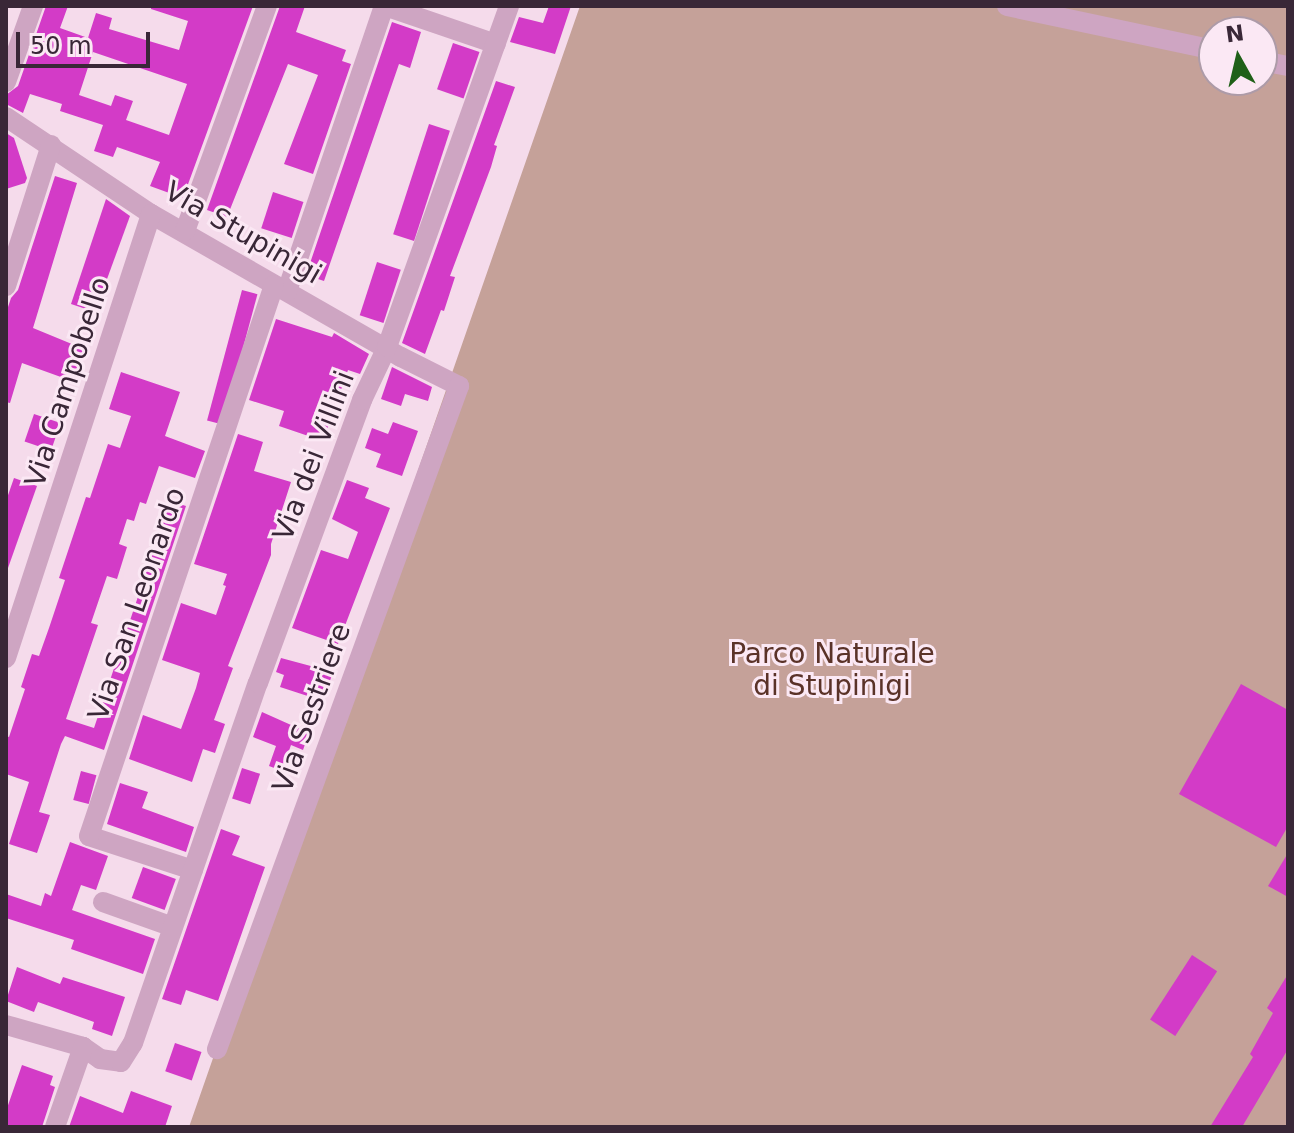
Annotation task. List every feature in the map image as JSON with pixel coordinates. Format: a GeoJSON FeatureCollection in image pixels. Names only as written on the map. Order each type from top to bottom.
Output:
{"type":"FeatureCollection","features":[{"type":"Feature","properties":{"kind":"street"},"geometry":{"type":"LineString","coordinates":[[6,82],[33,6]]}},
{"type":"Feature","properties":{"kind":"street"},"geometry":{"type":"LineString","coordinates":[[185,231],[267,6]]}},
{"type":"Feature","properties":{"kind":"street"},"geometry":{"type":"LineString","coordinates":[[280,288],[385,6],[496,44]]}},
{"type":"Feature","properties":{"kind":"street","name":"Via dei Villini"},"geometry":{"type":"LineString","coordinates":[[91,1053],[121,1062],[133,1043],[321,512],[362,400],[387,347],[509,6]]}},
{"type":"Feature","properties":{"kind":"street"},"geometry":{"type":"LineString","coordinates":[[1007,6],[1198,47]]}},
{"type":"Feature","properties":{"kind":"street","name":"Via Stupinigi"},"geometry":{"type":"LineString","coordinates":[[6,117],[151,214],[459,386]]}},
{"type":"Feature","properties":{"kind":"street"},"geometry":{"type":"LineString","coordinates":[[6,286],[51,145]]}},
{"type":"Feature","properties":{"kind":"street","name":"Via Campobello"},"geometry":{"type":"LineString","coordinates":[[6,658],[114,337],[151,214]]}},
{"type":"Feature","properties":{"kind":"street","name":"Via San Leonardo"},"geometry":{"type":"LineString","coordinates":[[193,870],[89,836],[280,288]]}},
{"type":"Feature","properties":{"kind":"street","name":"Via Sestriere"},"geometry":{"type":"LineString","coordinates":[[217,1049],[459,386]]}},
{"type":"Feature","properties":{"kind":"street"},"geometry":{"type":"LineString","coordinates":[[103,902],[173,927]]}},
{"type":"Feature","properties":{"kind":"street"},"geometry":{"type":"LineString","coordinates":[[6,1025],[91,1053],[55,1127]]}},
{"type":"Feature","properties":{"kind":"green space","name":"Parco Naturale di Stupinigi"},"geometry":{"type":"Polygon","coordinates":[[[580,6],[1288,6],[1288,1127],[189,1127],[580,6]]]}},
{"type":"Feature","properties":{"kind":"building"},"geometry":{"type":"Polygon","coordinates":[[[46,6],[68,6],[60,28],[88,38],[96,13],[112,18],[109,29],[179,50],[188,21],[151,9],[151,6],[253,6],[183,198],[150,186],[160,162],[117,147],[113,157],[94,151],[103,125],[60,111],[62,104],[30,94],[23,113],[6,104],[6,95],[18,86],[46,6]],[[93,52],[79,95],[111,106],[115,95],[133,101],[126,120],[169,135],[187,84],[93,52]]]}},
{"type":"Feature","properties":{"kind":"building"},"geometry":{"type":"Polygon","coordinates":[[[280,6],[305,6],[296,32],[346,50],[342,61],[351,64],[313,174],[284,164],[318,75],[288,64],[227,217],[207,210],[280,6]]]}},
{"type":"Feature","properties":{"kind":"building"},"geometry":{"type":"Polygon","coordinates":[[[549,6],[571,6],[555,54],[510,42],[519,17],[543,23],[549,6]]]}},
{"type":"Feature","properties":{"kind":"building"},"geometry":{"type":"Polygon","coordinates":[[[392,22],[421,32],[410,68],[399,64],[324,281],[306,275],[392,22]]]}},
{"type":"Feature","properties":{"kind":"building"},"geometry":{"type":"Polygon","coordinates":[[[453,43],[479,52],[464,98],[437,89],[453,43]]]}},
{"type":"Feature","properties":{"kind":"building"},"geometry":{"type":"Polygon","coordinates":[[[496,81],[515,87],[494,145],[497,146],[491,167],[450,276],[455,277],[444,311],[441,310],[425,354],[402,343],[496,81]]]}},
{"type":"Feature","properties":{"kind":"building"},"geometry":{"type":"Polygon","coordinates":[[[429,124],[450,131],[414,241],[393,234],[429,124]]]}},
{"type":"Feature","properties":{"kind":"building"},"geometry":{"type":"Polygon","coordinates":[[[6,133],[14,138],[27,178],[25,183],[6,189],[6,133]]]}},
{"type":"Feature","properties":{"kind":"building"},"geometry":{"type":"Polygon","coordinates":[[[55,176],[77,183],[33,328],[84,349],[72,381],[22,363],[10,403],[6,402],[6,313],[11,298],[18,290],[55,176]]]}},
{"type":"Feature","properties":{"kind":"building"},"geometry":{"type":"Polygon","coordinates":[[[273,192],[303,202],[292,238],[261,228],[273,192]]]}},
{"type":"Feature","properties":{"kind":"building"},"geometry":{"type":"Polygon","coordinates":[[[106,199],[130,216],[95,312],[71,304],[106,199]]]}},
{"type":"Feature","properties":{"kind":"building"},"geometry":{"type":"Polygon","coordinates":[[[377,262],[401,270],[383,323],[360,315],[377,262]]]}},
{"type":"Feature","properties":{"kind":"building"},"geometry":{"type":"Polygon","coordinates":[[[242,290],[257,294],[223,425],[207,420],[242,290]]]}},
{"type":"Feature","properties":{"kind":"building"},"geometry":{"type":"Polygon","coordinates":[[[276,319],[332,337],[334,333],[369,354],[360,374],[348,370],[323,441],[279,426],[284,411],[249,400],[276,319]]]}},
{"type":"Feature","properties":{"kind":"building"},"geometry":{"type":"Polygon","coordinates":[[[392,367],[432,387],[428,401],[405,394],[401,406],[381,399],[392,367]]]}},
{"type":"Feature","properties":{"kind":"building"},"geometry":{"type":"Polygon","coordinates":[[[121,372],[180,392],[165,436],[205,451],[195,478],[159,466],[146,504],[140,502],[134,521],[127,519],[119,544],[127,547],[117,579],[107,576],[91,623],[98,625],[66,719],[94,728],[170,501],[186,506],[104,750],[65,736],[61,744],[39,812],[50,815],[37,853],[9,844],[29,782],[6,774],[6,736],[9,737],[25,689],[21,687],[32,654],[39,656],[49,628],[65,580],[59,578],[86,497],[90,498],[108,444],[120,448],[131,416],[109,409],[121,372]]]}},
{"type":"Feature","properties":{"kind":"building"},"geometry":{"type":"Polygon","coordinates":[[[34,414],[60,423],[51,451],[25,441],[34,414]]]}},
{"type":"Feature","properties":{"kind":"building"},"geometry":{"type":"Polygon","coordinates":[[[393,422],[418,431],[402,476],[376,467],[381,454],[365,448],[372,428],[388,434],[393,422]]]}},
{"type":"Feature","properties":{"kind":"building"},"geometry":{"type":"Polygon","coordinates":[[[238,434],[263,442],[254,471],[291,482],[271,544],[271,555],[228,666],[233,668],[214,720],[225,724],[215,753],[203,749],[192,782],[129,759],[143,715],[181,729],[196,688],[200,673],[162,660],[181,603],[216,615],[226,586],[223,585],[227,574],[194,564],[238,434]]]}},
{"type":"Feature","properties":{"kind":"building"},"geometry":{"type":"Polygon","coordinates":[[[14,478],[37,486],[8,568],[6,501],[14,478]]]}},
{"type":"Feature","properties":{"kind":"building"},"geometry":{"type":"Polygon","coordinates":[[[347,480],[369,488],[365,498],[390,508],[338,644],[292,628],[321,550],[348,559],[358,532],[332,519],[347,480]]]}},
{"type":"Feature","properties":{"kind":"building"},"geometry":{"type":"Polygon","coordinates":[[[281,658],[333,672],[323,701],[280,687],[284,675],[276,672],[281,658]]]}},
{"type":"Feature","properties":{"kind":"building"},"geometry":{"type":"Polygon","coordinates":[[[1241,684],[1288,710],[1288,826],[1276,847],[1179,794],[1241,684]]]}},
{"type":"Feature","properties":{"kind":"building"},"geometry":{"type":"Polygon","coordinates":[[[262,712],[309,733],[303,750],[291,745],[282,771],[269,766],[276,746],[253,737],[262,712]]]}},
{"type":"Feature","properties":{"kind":"building"},"geometry":{"type":"Polygon","coordinates":[[[242,768],[260,774],[250,804],[232,798],[242,768]]]}},
{"type":"Feature","properties":{"kind":"building"},"geometry":{"type":"Polygon","coordinates":[[[81,771],[96,775],[89,804],[73,800],[81,771]]]}},
{"type":"Feature","properties":{"kind":"building"},"geometry":{"type":"Polygon","coordinates":[[[120,783],[148,792],[142,808],[194,827],[186,852],[107,824],[120,783]]]}},
{"type":"Feature","properties":{"kind":"building"},"geometry":{"type":"Polygon","coordinates":[[[221,829],[240,836],[232,855],[265,867],[218,1001],[186,990],[181,1005],[162,999],[221,829]]]}},
{"type":"Feature","properties":{"kind":"building"},"geometry":{"type":"Polygon","coordinates":[[[70,842],[108,856],[96,890],[81,885],[72,910],[155,939],[143,974],[71,949],[74,940],[6,918],[6,894],[41,906],[45,893],[51,896],[70,842]]]}},
{"type":"Feature","properties":{"kind":"building"},"geometry":{"type":"Polygon","coordinates":[[[1288,853],[1288,897],[1268,886],[1288,853]]]}},
{"type":"Feature","properties":{"kind":"building"},"geometry":{"type":"Polygon","coordinates":[[[143,867],[176,879],[165,910],[132,898],[143,867]]]}},
{"type":"Feature","properties":{"kind":"building"},"geometry":{"type":"Polygon","coordinates":[[[1192,955],[1217,971],[1175,1036],[1150,1020],[1192,955]]]}},
{"type":"Feature","properties":{"kind":"building"},"geometry":{"type":"Polygon","coordinates":[[[17,967],[60,984],[63,977],[125,997],[112,1036],[92,1029],[94,1022],[38,1002],[34,1012],[6,1001],[17,967]]]}},
{"type":"Feature","properties":{"kind":"building"},"geometry":{"type":"Polygon","coordinates":[[[1288,974],[1288,1049],[1242,1127],[1210,1127],[1253,1057],[1250,1054],[1273,1013],[1267,1008],[1288,974]]]}},
{"type":"Feature","properties":{"kind":"building"},"geometry":{"type":"Polygon","coordinates":[[[175,1043],[201,1052],[192,1080],[165,1071],[175,1043]]]}},
{"type":"Feature","properties":{"kind":"building"},"geometry":{"type":"Polygon","coordinates":[[[22,1065],[53,1076],[50,1085],[55,1087],[42,1127],[6,1127],[6,1111],[22,1065]]]}},
{"type":"Feature","properties":{"kind":"building"},"geometry":{"type":"Polygon","coordinates":[[[131,1091],[172,1106],[165,1127],[69,1127],[80,1096],[123,1113],[131,1091]]]}}]}
